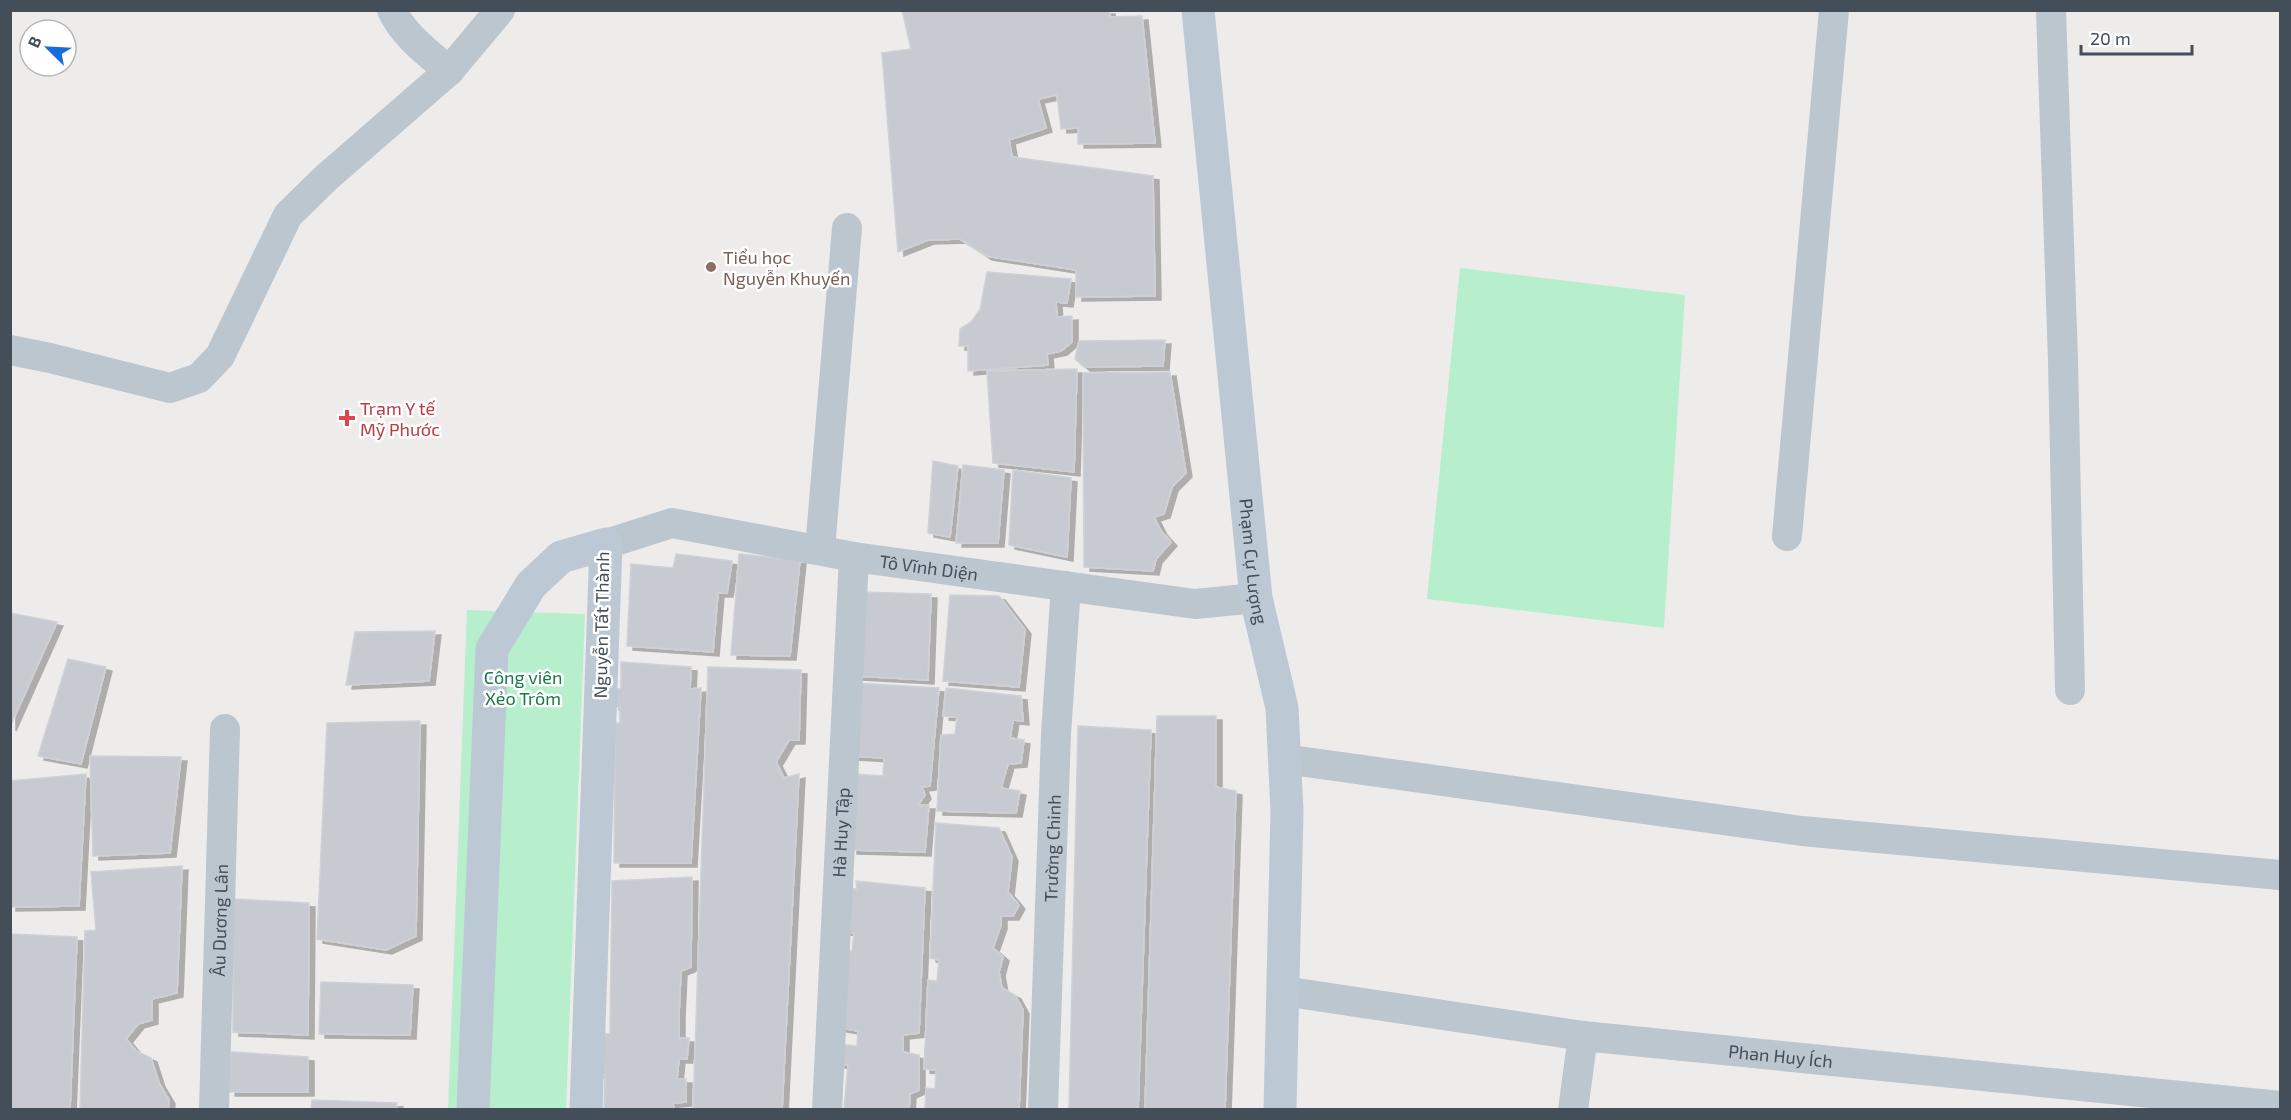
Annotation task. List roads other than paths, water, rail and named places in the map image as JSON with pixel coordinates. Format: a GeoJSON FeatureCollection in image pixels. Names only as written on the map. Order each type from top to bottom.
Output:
{"type":"FeatureCollection","features":[{"type":"Feature","properties":{"kind":"street"},"geometry":{"type":"LineString","coordinates":[[10,351],[50,358],[170,388],[199,378],[220,356],[288,215],[327,177],[449,72],[500,10]]}},
{"type":"Feature","properties":{"kind":"street","name":"Phạm Cự Lượng"},"geometry":{"type":"LineString","coordinates":[[1198,10],[1256,598],[1282,708],[1287,811],[1280,1110]]}},
{"type":"Feature","properties":{"kind":"street"},"geometry":{"type":"LineString","coordinates":[[1787,536],[1834,10]]}},
{"type":"Feature","properties":{"kind":"street"},"geometry":{"type":"LineString","coordinates":[[2051,10],[2063,360],[2070,690]]}},
{"type":"Feature","properties":{"kind":"street"},"geometry":{"type":"LineString","coordinates":[[393,14],[421,48],[449,72]]}},
{"type":"Feature","properties":{"kind":"street"},"geometry":{"type":"LineString","coordinates":[[820,549],[847,228]]}},
{"type":"Feature","properties":{"kind":"street","name":"Tô Vĩnh Diện"},"geometry":{"type":"LineString","coordinates":[[606,544],[672,523],[854,557],[1194,604],[1256,598]]}},
{"type":"Feature","properties":{"kind":"street","name":"Nguyễn Tất Thành"},"geometry":{"type":"LineString","coordinates":[[473,1110],[492,649],[531,585],[561,557],[606,544],[586,1110]]}},
{"type":"Feature","properties":{"kind":"street","name":"Hà Huy Tập"},"geometry":{"type":"LineString","coordinates":[[827,1110],[854,557]]}},
{"type":"Feature","properties":{"kind":"street","name":"Trường Chinh"},"geometry":{"type":"LineString","coordinates":[[1043,1110],[1056,734],[1066,586]]}},
{"type":"Feature","properties":{"kind":"street","name":"Âu Dương Lân"},"geometry":{"type":"LineString","coordinates":[[214,1110],[225,729]]}},
{"type":"Feature","properties":{"kind":"street"},"geometry":{"type":"LineString","coordinates":[[1284,759],[1802,831],[2280,874]]}},
{"type":"Feature","properties":{"kind":"street","name":"Phan Huy Ích"},"geometry":{"type":"LineString","coordinates":[[1283,991],[1583,1036],[2280,1106]]}},
{"type":"Feature","properties":{"kind":"street"},"geometry":{"type":"LineString","coordinates":[[1573,1110],[1583,1036]]}},
{"type":"Feature","properties":{"kind":"place","name":"Tiểu học Nguyễn Khuyến"},"geometry":{"type":"Point","coordinates":[711,267]}},
{"type":"Feature","properties":{"kind":"place","name":"Trạm Y tế Mỹ Phước"},"geometry":{"type":"Point","coordinates":[347,418]}},
{"type":"Feature","properties":{"kind":"park label","name":"Công viên Xẻo Trôm"},"geometry":{"type":"Point","coordinates":[523,687]}}]}
